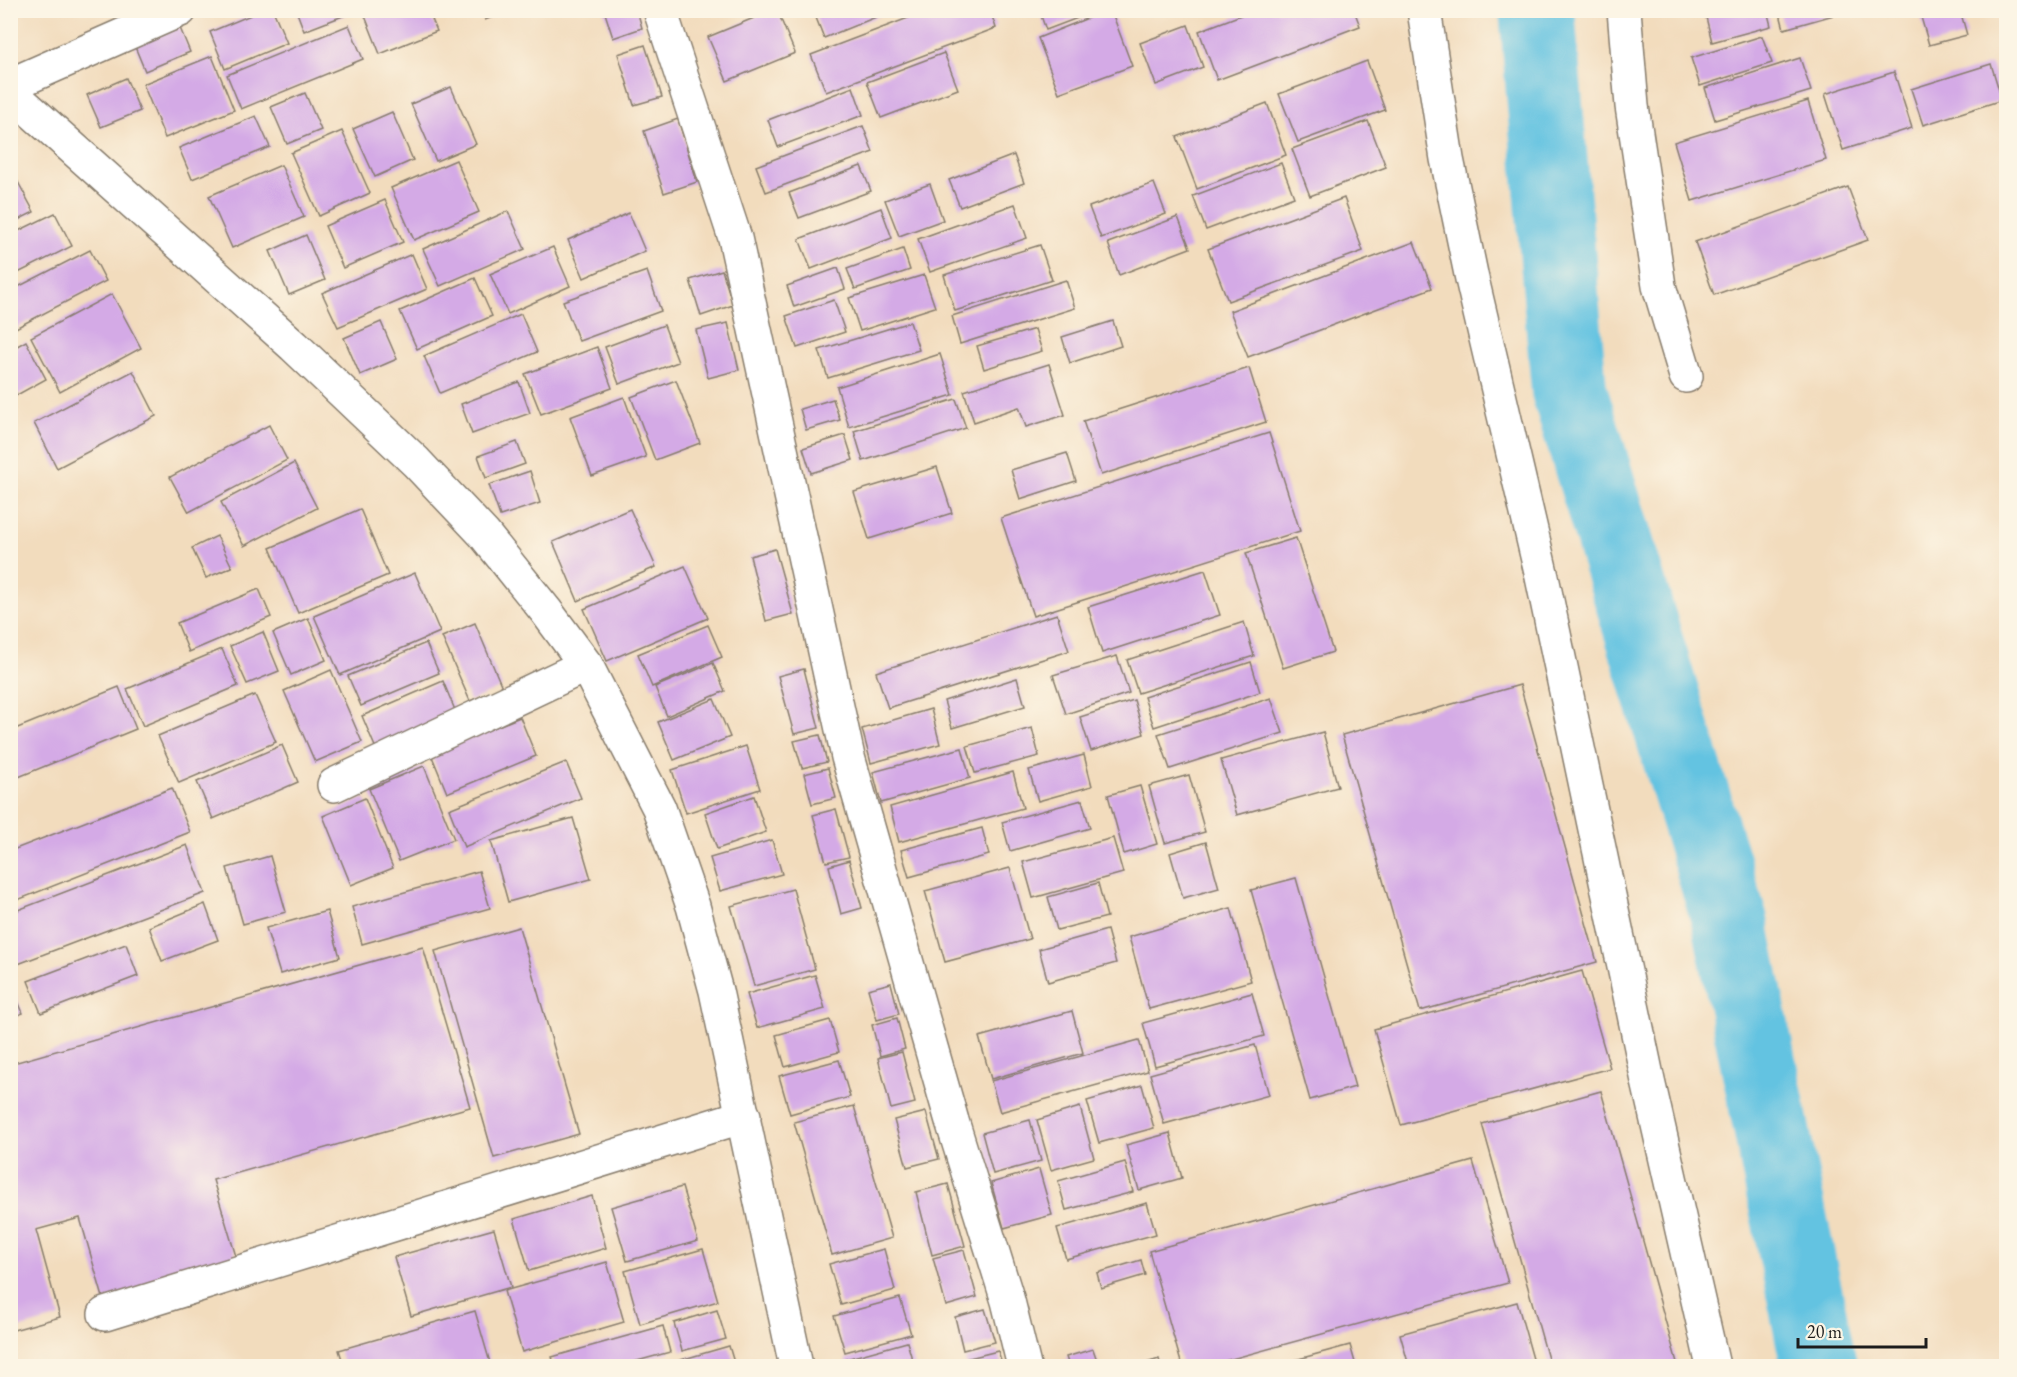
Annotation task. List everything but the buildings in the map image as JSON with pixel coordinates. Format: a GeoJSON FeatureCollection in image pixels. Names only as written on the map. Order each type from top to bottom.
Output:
{"type":"FeatureCollection","features":[{"type":"Feature","properties":{"kind":"street"},"geometry":{"type":"LineString","coordinates":[[10,85],[180,10]]}},
{"type":"Feature","properties":{"kind":"street"},"geometry":{"type":"LineString","coordinates":[[660,10],[735,238],[848,757],[952,1121],[1008,1301],[1024,1366]]}},
{"type":"Feature","properties":{"kind":"street"},"geometry":{"type":"LineString","coordinates":[[1424,10],[1446,159],[1542,577],[1646,1069],[1713,1366]]}},
{"type":"Feature","properties":{"kind":"street"},"geometry":{"type":"LineString","coordinates":[[1624,10],[1632,106],[1659,286],[1686,376]]}},
{"type":"Feature","properties":{"kind":"street"},"geometry":{"type":"LineString","coordinates":[[10,92],[294,346],[416,462],[484,534],[586,665],[659,808],[693,906],[744,1116],[796,1366]]}},
{"type":"Feature","properties":{"kind":"street"},"geometry":{"type":"LineString","coordinates":[[334,785],[586,665]]}},
{"type":"Feature","properties":{"kind":"street"},"geometry":{"type":"LineString","coordinates":[[105,1314],[744,1116]]}},
{"type":"Feature","properties":{"kind":"waterway"},"geometry":{"type":"LineString","coordinates":[[1537,10],[1569,390],[1730,922],[1819,1366]]}}]}
